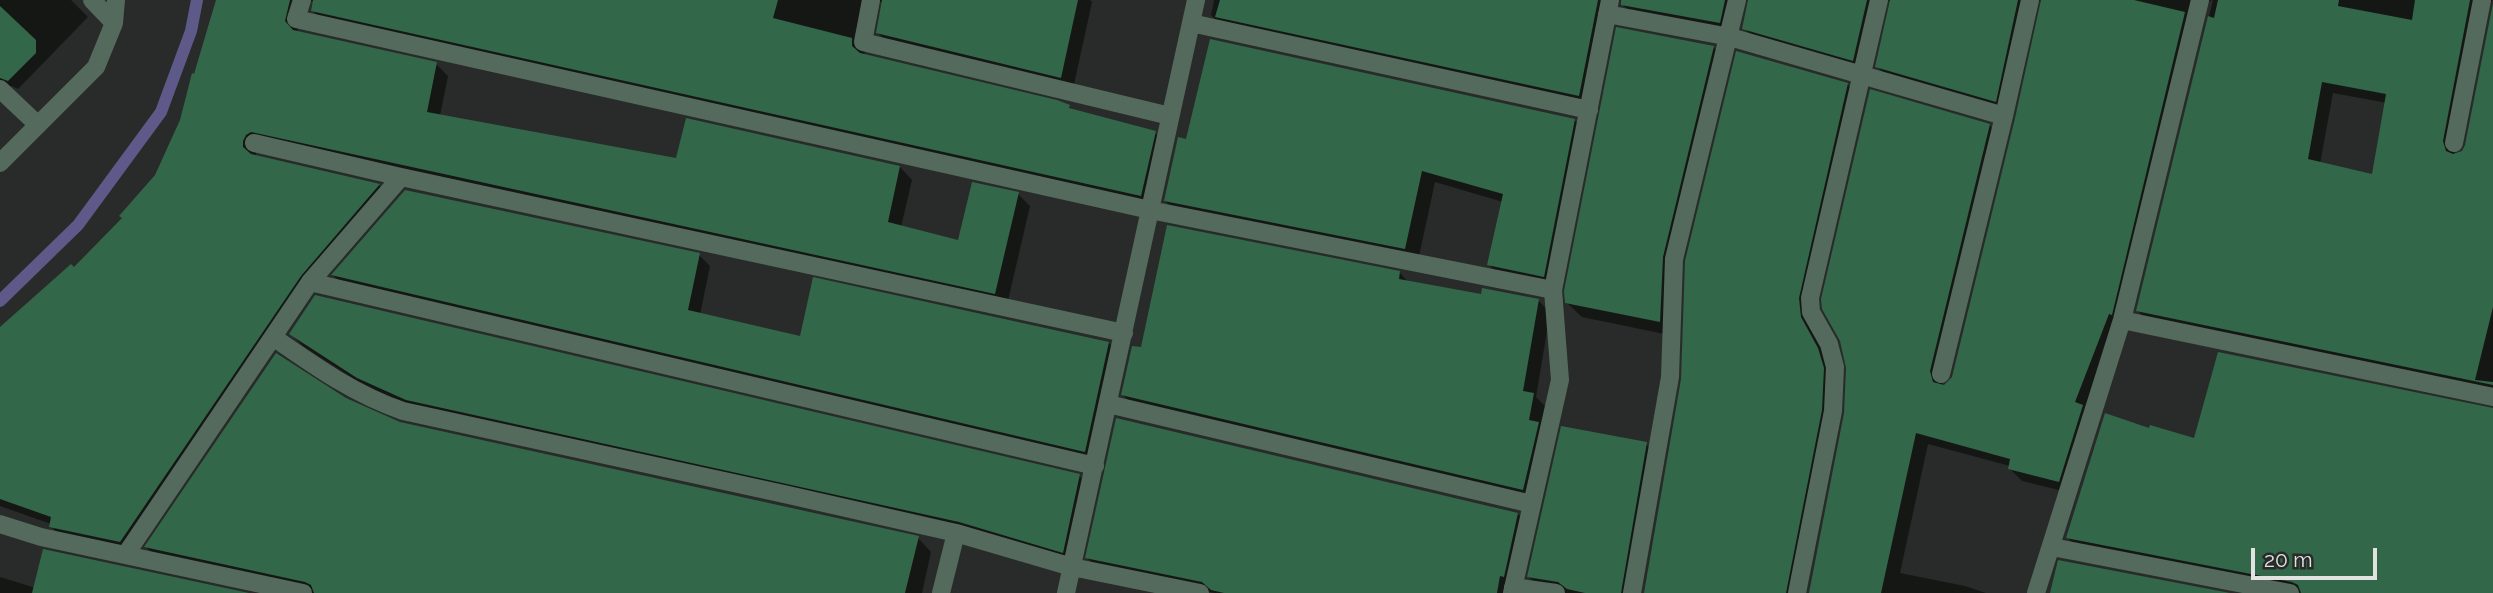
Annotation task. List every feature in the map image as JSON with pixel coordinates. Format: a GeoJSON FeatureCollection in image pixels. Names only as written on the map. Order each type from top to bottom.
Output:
{"type":"FeatureCollection","features":[{"type":"Feature","properties":{"kind":"street"},"geometry":{"type":"LineString","coordinates":[[92,0],[114,23]]}},
{"type":"Feature","properties":{"kind":"street"},"geometry":{"type":"LineString","coordinates":[[0,163],[96,67],[114,23],[116,0]]}},
{"type":"Feature","properties":{"kind":"street"},"geometry":{"type":"LineString","coordinates":[[302,0],[296,19],[1150,210],[1553,290]]}},
{"type":"Feature","properties":{"kind":"street"},"geometry":{"type":"LineString","coordinates":[[871,0],[863,42],[1170,116]]}},
{"type":"Feature","properties":{"kind":"street"},"geometry":{"type":"LineString","coordinates":[[1066,593],[1196,0]]}},
{"type":"Feature","properties":{"kind":"street"},"geometry":{"type":"LineString","coordinates":[[1632,593],[1670,377],[1674,258],[1737,0]]}},
{"type":"Feature","properties":{"kind":"street"},"geometry":{"type":"LineString","coordinates":[[1797,593],[1833,411],[1835,367],[1829,344],[1811,312],[1811,298],[1880,0]]}},
{"type":"Feature","properties":{"kind":"street"},"geometry":{"type":"LineString","coordinates":[[1941,374],[2031,0]]}},
{"type":"Feature","properties":{"kind":"street"},"geometry":{"type":"LineString","coordinates":[[2036,593],[2123,320],[2200,0]]}},
{"type":"Feature","properties":{"kind":"street"},"geometry":{"type":"LineString","coordinates":[[2454,143],[2482,0]]}},
{"type":"Feature","properties":{"kind":"street"},"geometry":{"type":"LineString","coordinates":[[1556,593],[1513,590],[1560,380],[1553,290],[1609,7],[1730,37],[2004,116]]}},
{"type":"Feature","properties":{"kind":"street"},"geometry":{"type":"LineString","coordinates":[[1191,23],[1589,110]]}},
{"type":"Feature","properties":{"kind":"street"},"geometry":{"type":"LineString","coordinates":[[0,89],[38,125]]}},
{"type":"Feature","properties":{"kind":"street"},"geometry":{"type":"LineString","coordinates":[[254,143],[1124,333]]}},
{"type":"Feature","properties":{"kind":"street"},"geometry":{"type":"LineString","coordinates":[[126,554],[310,282],[401,177]]}},
{"type":"Feature","properties":{"kind":"street"},"geometry":{"type":"LineString","coordinates":[[310,282],[1095,466]]}},
{"type":"Feature","properties":{"kind":"street"},"geometry":{"type":"LineString","coordinates":[[2123,320],[2493,397]]}},
{"type":"Feature","properties":{"kind":"street"},"geometry":{"type":"LineString","coordinates":[[273,337],[336,381],[370,400],[403,411],[956,533],[1072,567],[1200,593]]}},
{"type":"Feature","properties":{"kind":"street"},"geometry":{"type":"LineString","coordinates":[[1108,404],[1532,504]]}},
{"type":"Feature","properties":{"kind":"street"},"geometry":{"type":"LineString","coordinates":[[0,524],[41,537],[303,593]]}},
{"type":"Feature","properties":{"kind":"street"},"geometry":{"type":"LineString","coordinates":[[941,593],[956,533]]}},
{"type":"Feature","properties":{"kind":"street"},"geometry":{"type":"LineString","coordinates":[[2052,547],[2290,593]]}},
{"type":"Feature","properties":{"kind":"building"},"geometry":{"type":"Polygon","coordinates":[[[216,0],[290,0],[285,21],[293,30],[437,62],[427,112],[676,158],[686,118],[900,166],[888,222],[958,240],[972,182],[1019,192],[995,294],[251,132],[246,135],[243,147],[251,154],[380,184],[301,276],[120,542],[49,527],[51,517],[0,499],[0,327],[71,264],[74,267],[122,218],[119,216],[155,175],[180,120],[216,0]]]}},
{"type":"Feature","properties":{"kind":"building"},"geometry":{"type":"Polygon","coordinates":[[[313,0],[778,0],[773,18],[852,38],[852,46],[860,53],[1057,100],[1070,105],[1069,108],[1156,131],[1141,196],[311,11],[313,0]]]}},
{"type":"Feature","properties":{"kind":"building"},"geometry":{"type":"Polygon","coordinates":[[[882,0],[1078,0],[1061,78],[876,33],[882,0]]]}},
{"type":"Feature","properties":{"kind":"building"},"geometry":{"type":"Polygon","coordinates":[[[1220,0],[1598,0],[1579,96],[1215,17],[1220,0]]]}},
{"type":"Feature","properties":{"kind":"building"},"geometry":{"type":"Polygon","coordinates":[[[1621,0],[1725,0],[1720,23],[1621,5],[1621,0]]]}},
{"type":"Feature","properties":{"kind":"building"},"geometry":{"type":"Polygon","coordinates":[[[1748,0],[1867,0],[1853,61],[1742,29],[1748,0]]]}},
{"type":"Feature","properties":{"kind":"building"},"geometry":{"type":"Polygon","coordinates":[[[1890,0],[2018,0],[1996,102],[1875,67],[1890,0]]]}},
{"type":"Feature","properties":{"kind":"building"},"geometry":{"type":"Polygon","coordinates":[[[2041,0],[2134,0],[2185,12],[2112,315],[2109,314],[2075,402],[2083,405],[2059,482],[2008,469],[2010,459],[1916,433],[1881,593],[1809,593],[1844,413],[1846,368],[1840,341],[1822,309],[1821,299],[1870,89],[1990,124],[1930,371],[1933,382],[1944,385],[1952,377],[2041,0]]]}},
{"type":"Feature","properties":{"kind":"building"},"geometry":{"type":"Polygon","coordinates":[[[2218,0],[2339,0],[2338,6],[2412,20],[2415,0],[2470,0],[2443,141],[2446,151],[2453,154],[2462,151],[2465,145],[2493,3],[2493,307],[2475,380],[2493,382],[2493,385],[2136,311],[2208,16],[2214,18],[2218,0]],[[2322,82],[2308,159],[2372,174],[2386,94],[2322,82]]]}},
{"type":"Feature","properties":{"kind":"building"},"geometry":{"type":"Polygon","coordinates":[[[0,6],[36,40],[36,53],[8,81],[0,78],[0,6]]]}},
{"type":"Feature","properties":{"kind":"building"},"geometry":{"type":"Polygon","coordinates":[[[1616,27],[1714,46],[1663,257],[1660,322],[1565,303],[1564,291],[1616,27]]]}},
{"type":"Feature","properties":{"kind":"building"},"geometry":{"type":"Polygon","coordinates":[[[1210,39],[1575,119],[1544,277],[1487,265],[1503,194],[1422,171],[1405,249],[1164,201],[1178,137],[1186,139],[1210,39]]]}},
{"type":"Feature","properties":{"kind":"building"},"geometry":{"type":"Polygon","coordinates":[[[1736,51],[1848,83],[1799,298],[1801,317],[1818,348],[1824,368],[1822,410],[1786,593],[1644,593],[1681,379],[1685,261],[1736,51]]]}},
{"type":"Feature","properties":{"kind":"building"},"geometry":{"type":"Polygon","coordinates":[[[405,190],[700,253],[688,310],[800,336],[813,277],[1109,342],[1085,452],[331,275],[405,190]]]}},
{"type":"Feature","properties":{"kind":"building"},"geometry":{"type":"Polygon","coordinates":[[[1167,225],[1400,271],[1399,279],[1481,294],[1482,288],[1539,299],[1523,391],[1534,393],[1529,420],[1539,422],[1523,490],[1121,395],[1132,346],[1141,347],[1167,225]]]}},
{"type":"Feature","properties":{"kind":"building"},"geometry":{"type":"Polygon","coordinates":[[[315,295],[1080,474],[1063,553],[959,522],[406,400],[357,378],[289,334],[315,295]]]}},
{"type":"Feature","properties":{"kind":"building"},"geometry":{"type":"Polygon","coordinates":[[[2218,352],[2493,408],[2493,593],[2301,593],[2298,585],[2292,582],[2066,538],[2105,413],[2149,428],[2150,425],[2194,438],[2218,352]]]}},
{"type":"Feature","properties":{"kind":"building"},"geometry":{"type":"Polygon","coordinates":[[[276,353],[346,398],[400,422],[919,536],[905,593],[314,593],[311,585],[305,582],[144,547],[276,353]]]}},
{"type":"Feature","properties":{"kind":"building"},"geometry":{"type":"Polygon","coordinates":[[[1116,418],[1518,513],[1504,577],[1500,576],[1497,593],[1224,593],[1211,590],[1202,582],[1085,558],[1116,418]]]}},
{"type":"Feature","properties":{"kind":"building"},"geometry":{"type":"Polygon","coordinates":[[[1561,426],[1647,442],[1621,593],[1585,593],[1567,589],[1558,582],[1527,577],[1561,426]]]}},
{"type":"Feature","properties":{"kind":"building"},"geometry":{"type":"Polygon","coordinates":[[[43,549],[249,593],[32,593],[43,549]]]}},
{"type":"Feature","properties":{"kind":"building"},"geometry":{"type":"Polygon","coordinates":[[[2058,560],[2230,593],[2050,593],[2058,560]]]}},
{"type":"Feature","properties":{"kind":"waterway"},"geometry":{"type":"LineString","coordinates":[[0,301],[78,225],[161,112],[191,31],[197,0]]}}]}
